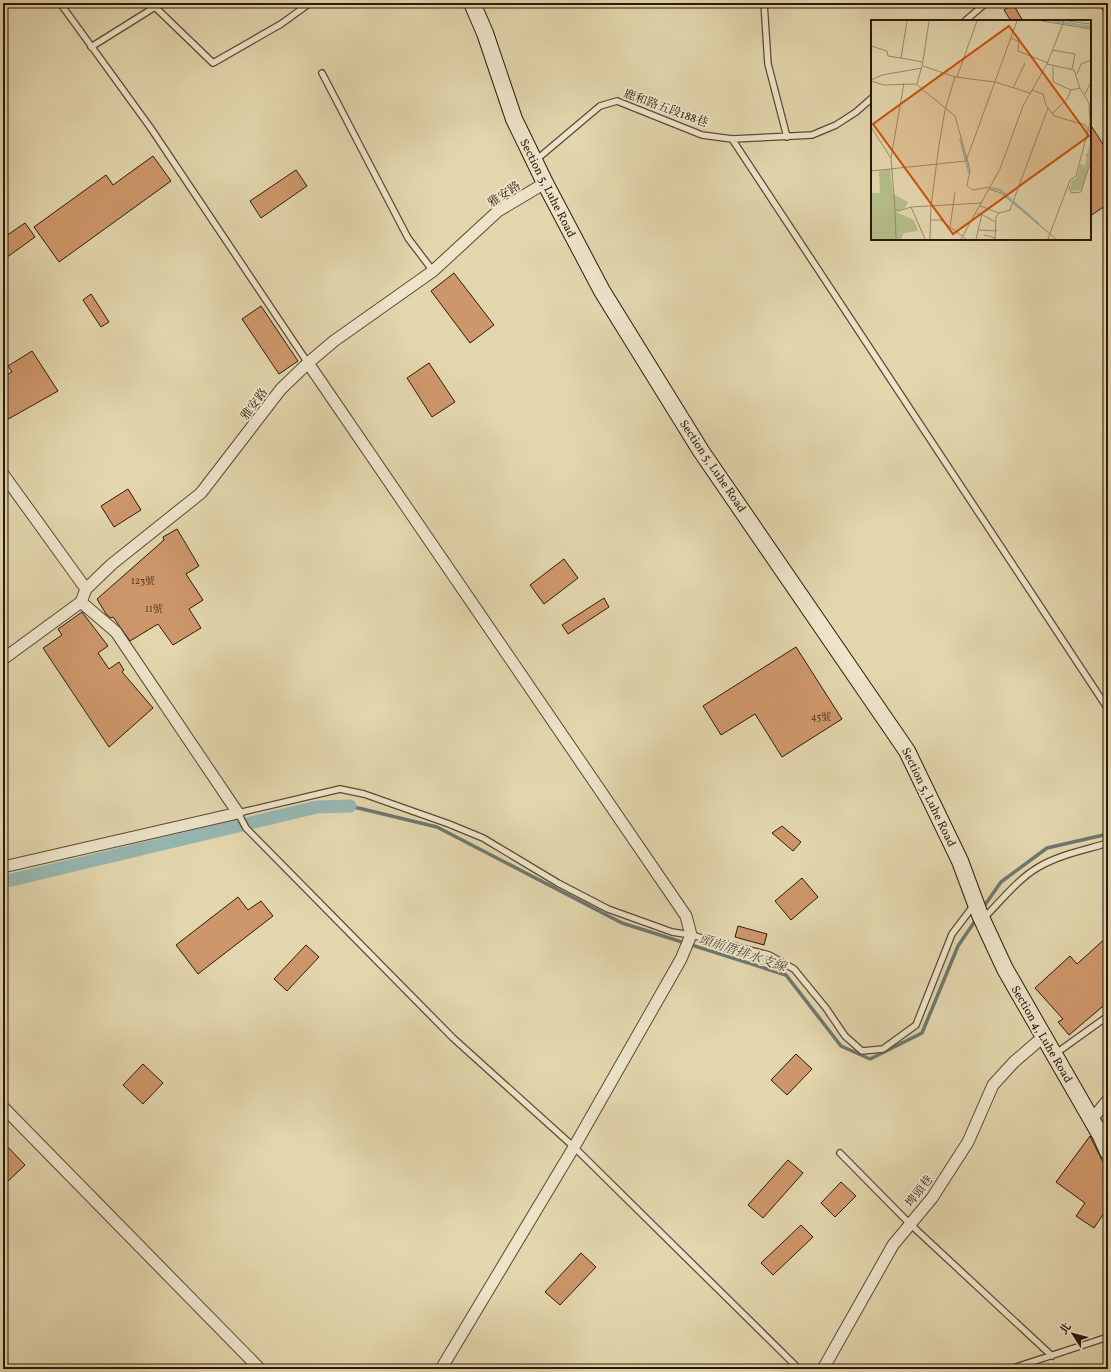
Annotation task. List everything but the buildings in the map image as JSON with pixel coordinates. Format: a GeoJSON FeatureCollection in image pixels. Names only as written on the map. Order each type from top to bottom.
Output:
{"type":"FeatureCollection","features":[{"type":"Feature","properties":{"kind":"main road","name":"Section 5, Luhe Road"},"geometry":{"type":"LineString","coordinates":[[472,3],[485,33],[514,119],[545,184],[602,291],[701,451],[907,751],[960,860],[979,911]]}},
{"type":"Feature","properties":{"kind":"main road","name":"Section 4, Luhe Road"},"geometry":{"type":"LineString","coordinates":[[979,911],[1005,969],[1092,1119],[1108,1152]]}},
{"type":"Feature","properties":{"kind":"street","name":"雅安路"},"geometry":{"type":"LineString","coordinates":[[81,602],[86,588],[112,564],[202,493],[282,389],[308,363],[334,341],[433,271],[498,211],[545,184]]}},
{"type":"Feature","properties":{"kind":"street"},"geometry":{"type":"LineString","coordinates":[[308,363],[686,916],[691,935],[681,960],[574,1147],[441,1369]]}},
{"type":"Feature","properties":{"kind":"street"},"geometry":{"type":"LineString","coordinates":[[3,474],[86,588]]}},
{"type":"Feature","properties":{"kind":"street"},"geometry":{"type":"LineString","coordinates":[[3,659],[81,602],[116,632],[238,813],[3,867]]}},
{"type":"Feature","properties":{"kind":"street","name":"埤頭巷"},"geometry":{"type":"LineString","coordinates":[[823,1369],[893,1245],[909,1223],[932,1198],[968,1142],[993,1085],[1014,1062],[1043,1036]]}},
{"type":"Feature","properties":{"kind":"street"},"geometry":{"type":"LineString","coordinates":[[1092,1119],[1108,1100]]}},
{"type":"Feature","properties":{"kind":"street"},"geometry":{"type":"LineString","coordinates":[[3,1107],[260,1369]]}},
{"type":"Feature","properties":{"kind":"lane"},"geometry":{"type":"LineString","coordinates":[[60,3],[150,127],[308,363]]}},
{"type":"Feature","properties":{"kind":"lane"},"geometry":{"type":"LineString","coordinates":[[91,46],[155,7],[213,63],[281,24],[310,3]]}},
{"type":"Feature","properties":{"kind":"lane"},"geometry":{"type":"LineString","coordinates":[[764,3],[768,64],[788,137]]}},
{"type":"Feature","properties":{"kind":"lane"},"geometry":{"type":"LineString","coordinates":[[966,20],[986,3]]}},
{"type":"Feature","properties":{"kind":"lane"},"geometry":{"type":"LineString","coordinates":[[1102,3],[1108,11]]}},
{"type":"Feature","properties":{"kind":"lane"},"geometry":{"type":"LineString","coordinates":[[322,73],[408,238],[433,271]]}},
{"type":"Feature","properties":{"kind":"lane","name":"鹿和路五段188巷"},"geometry":{"type":"LineString","coordinates":[[534,161],[600,106],[617,101],[702,135],[732,139],[812,135],[836,125],[856,112],[871,99]]}},
{"type":"Feature","properties":{"kind":"lane"},"geometry":{"type":"LineString","coordinates":[[732,139],[1108,709]]}},
{"type":"Feature","properties":{"kind":"lane"},"geometry":{"type":"LineString","coordinates":[[799,1369],[574,1147],[453,1038],[246,828],[238,813],[340,789],[364,794],[449,824],[483,838],[558,883],[608,909],[672,932],[691,935],[769,955],[794,969],[826,1008],[844,1036],[862,1051],[883,1049],[916,1025],[952,934],[979,911],[1038,868],[1070,854],[1108,843]]}},
{"type":"Feature","properties":{"kind":"lane"},"geometry":{"type":"LineString","coordinates":[[1054,1055],[1108,1016]]}},
{"type":"Feature","properties":{"kind":"lane"},"geometry":{"type":"LineString","coordinates":[[840,1153],[909,1223],[1052,1356]]}},
{"type":"Feature","properties":{"kind":"lane"},"geometry":{"type":"LineString","coordinates":[[1010,1369],[1108,1337]]}},
{"type":"Feature","properties":{"kind":"waterway","name":"頭前厝排水支線"},"geometry":{"type":"LineString","coordinates":[[350,806],[437,827],[622,923],[786,975],[841,1046],[870,1059],[922,1033],[958,946],[977,918]]}},
{"type":"Feature","properties":{"kind":"waterway"},"geometry":{"type":"LineString","coordinates":[[3,882],[317,807],[350,806]]}},
{"type":"Feature","properties":{"kind":"waterway","name":"頭前厝排水支線"},"geometry":{"type":"LineString","coordinates":[[982,909],[1001,882],[1047,848],[1108,834]]}}]}
